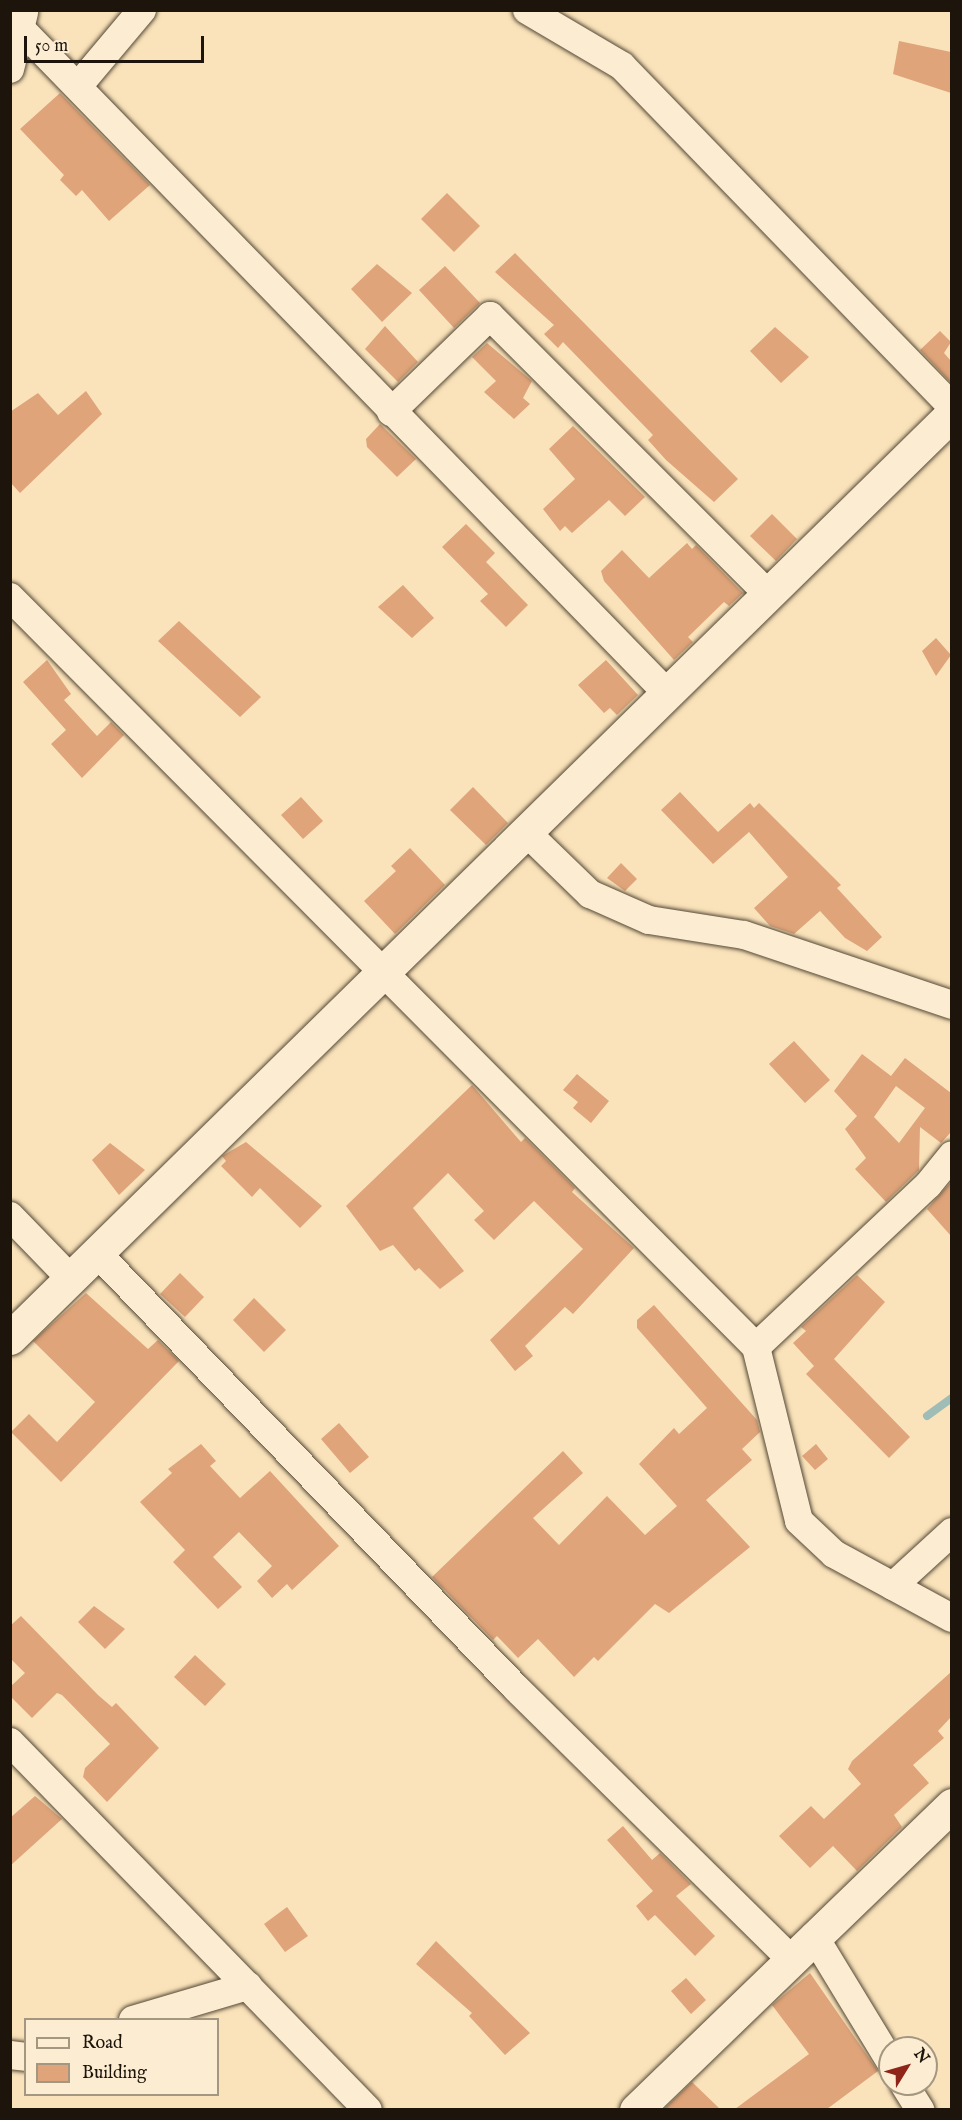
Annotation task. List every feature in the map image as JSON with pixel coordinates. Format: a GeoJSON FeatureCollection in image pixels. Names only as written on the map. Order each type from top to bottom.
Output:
{"type":"FeatureCollection","features":[{"type":"Feature","properties":{"kind":"street"},"geometry":{"type":"LineString","coordinates":[[79,85],[142,10]]}},
{"type":"Feature","properties":{"kind":"street"},"geometry":{"type":"LineString","coordinates":[[526,10],[622,66],[951,407]]}},
{"type":"Feature","properties":{"kind":"street"},"geometry":{"type":"LineString","coordinates":[[23,20],[79,85],[391,412],[667,693]]}},
{"type":"Feature","properties":{"kind":"street"},"geometry":{"type":"LineString","coordinates":[[10,69],[23,20]]}},
{"type":"Feature","properties":{"kind":"street"},"geometry":{"type":"LineString","coordinates":[[391,412],[490,316],[768,594]]}},
{"type":"Feature","properties":{"kind":"street"},"geometry":{"type":"LineString","coordinates":[[10,1338],[99,1255],[951,414]]}},
{"type":"Feature","properties":{"kind":"street"},"geometry":{"type":"LineString","coordinates":[[10,597],[383,976],[756,1347],[799,1521],[834,1554],[951,1618]]}},
{"type":"Feature","properties":{"kind":"street"},"geometry":{"type":"LineString","coordinates":[[526,833],[590,894],[649,920],[744,935],[951,1005]]}},
{"type":"Feature","properties":{"kind":"street"},"geometry":{"type":"LineString","coordinates":[[756,1347],[928,1185],[951,1155]]}},
{"type":"Feature","properties":{"kind":"street"},"geometry":{"type":"LineString","coordinates":[[10,1216],[72,1280]]}},
{"type":"Feature","properties":{"kind":"street"},"geometry":{"type":"LineString","coordinates":[[99,1255],[517,1689],[803,1947],[878,2045]]}},
{"type":"Feature","properties":{"kind":"street"},"geometry":{"type":"LineString","coordinates":[[893,1586],[951,1532]]}},
{"type":"Feature","properties":{"kind":"street"},"geometry":{"type":"LineString","coordinates":[[10,1742],[368,2109]]}},
{"type":"Feature","properties":{"kind":"street"},"geometry":{"type":"LineString","coordinates":[[636,2109],[951,1805]]}},
{"type":"Feature","properties":{"kind":"street"},"geometry":{"type":"LineString","coordinates":[[136,2018],[248,1986]]}},
{"type":"Feature","properties":{"kind":"street"},"geometry":{"type":"LineString","coordinates":[[912,2096],[920,2109]]}},
{"type":"Feature","properties":{"kind":"building"},"geometry":{"type":"Polygon","coordinates":[[[899,41],[951,52],[951,93],[893,74],[899,41]]]}},
{"type":"Feature","properties":{"kind":"building"},"geometry":{"type":"Polygon","coordinates":[[[60,93],[150,185],[109,221],[82,190],[76,196],[60,180],[64,175],[20,129],[60,93]]]}},
{"type":"Feature","properties":{"kind":"building"},"geometry":{"type":"Polygon","coordinates":[[[447,193],[480,226],[454,252],[421,219],[447,193]]]}},
{"type":"Feature","properties":{"kind":"building"},"geometry":{"type":"Polygon","coordinates":[[[515,253],[738,479],[714,502],[666,460],[648,440],[653,435],[563,342],[558,348],[544,334],[554,325],[495,272],[515,253]]]}},
{"type":"Feature","properties":{"kind":"building"},"geometry":{"type":"Polygon","coordinates":[[[377,264],[412,293],[382,322],[351,289],[377,264]]]}},
{"type":"Feature","properties":{"kind":"building"},"geometry":{"type":"Polygon","coordinates":[[[445,266],[480,303],[454,328],[419,290],[445,266]]]}},
{"type":"Feature","properties":{"kind":"building"},"geometry":{"type":"Polygon","coordinates":[[[385,326],[418,362],[398,382],[365,349],[385,326]]]}},
{"type":"Feature","properties":{"kind":"building"},"geometry":{"type":"Polygon","coordinates":[[[775,327],[809,357],[781,383],[750,351],[775,327]]]}},
{"type":"Feature","properties":{"kind":"building"},"geometry":{"type":"Polygon","coordinates":[[[940,331],[951,342],[944,353],[951,361],[951,383],[920,350],[940,331]]]}},
{"type":"Feature","properties":{"kind":"building"},"geometry":{"type":"Polygon","coordinates":[[[487,343],[532,381],[523,398],[530,404],[514,419],[484,392],[496,381],[472,357],[487,343]]]}},
{"type":"Feature","properties":{"kind":"building"},"geometry":{"type":"Polygon","coordinates":[[[86,391],[102,414],[20,493],[10,482],[10,412],[38,393],[58,415],[86,391]]]}},
{"type":"Feature","properties":{"kind":"building"},"geometry":{"type":"Polygon","coordinates":[[[380,424],[416,459],[397,477],[367,447],[366,439],[380,424]]]}},
{"type":"Feature","properties":{"kind":"building"},"geometry":{"type":"Polygon","coordinates":[[[573,426],[645,497],[625,516],[609,500],[572,533],[565,526],[560,531],[543,509],[575,479],[549,449],[573,426]]]}},
{"type":"Feature","properties":{"kind":"building"},"geometry":{"type":"Polygon","coordinates":[[[772,514],[797,539],[776,561],[750,536],[772,514]]]}},
{"type":"Feature","properties":{"kind":"building"},"geometry":{"type":"Polygon","coordinates":[[[466,524],[495,553],[486,562],[528,605],[506,627],[480,601],[488,594],[442,547],[466,524]]]}},
{"type":"Feature","properties":{"kind":"building"},"geometry":{"type":"Polygon","coordinates":[[[687,543],[692,549],[696,545],[743,593],[729,606],[724,602],[688,637],[693,642],[674,660],[604,581],[601,571],[622,550],[649,578],[687,543]]]}},
{"type":"Feature","properties":{"kind":"building"},"geometry":{"type":"Polygon","coordinates":[[[403,585],[434,618],[412,638],[378,607],[403,585]]]}},
{"type":"Feature","properties":{"kind":"building"},"geometry":{"type":"Polygon","coordinates":[[[179,621],[261,697],[240,717],[158,641],[179,621]]]}},
{"type":"Feature","properties":{"kind":"building"},"geometry":{"type":"Polygon","coordinates":[[[936,638],[951,655],[936,676],[922,651],[936,638]]]}},
{"type":"Feature","properties":{"kind":"building"},"geometry":{"type":"Polygon","coordinates":[[[47,660],[71,694],[64,700],[97,736],[111,722],[124,735],[82,778],[51,744],[66,730],[23,682],[47,660]]]}},
{"type":"Feature","properties":{"kind":"building"},"geometry":{"type":"Polygon","coordinates":[[[606,660],[638,695],[617,715],[610,708],[604,713],[578,685],[606,660]]]}},
{"type":"Feature","properties":{"kind":"building"},"geometry":{"type":"Polygon","coordinates":[[[473,787],[508,823],[486,845],[450,810],[473,787]]]}},
{"type":"Feature","properties":{"kind":"building"},"geometry":{"type":"Polygon","coordinates":[[[680,792],[718,832],[750,803],[754,808],[759,803],[841,885],[837,888],[882,937],[867,951],[845,938],[820,911],[794,934],[770,926],[754,908],[788,877],[749,832],[713,864],[661,810],[680,792]]]}},
{"type":"Feature","properties":{"kind":"building"},"geometry":{"type":"Polygon","coordinates":[[[301,797],[323,821],[303,839],[281,815],[301,797]]]}},
{"type":"Feature","properties":{"kind":"building"},"geometry":{"type":"Polygon","coordinates":[[[410,848],[445,885],[395,934],[364,901],[396,871],[391,866],[410,848]]]}},
{"type":"Feature","properties":{"kind":"building"},"geometry":{"type":"Polygon","coordinates":[[[621,863],[637,879],[625,891],[607,878],[621,863]]]}},
{"type":"Feature","properties":{"kind":"building"},"geometry":{"type":"Polygon","coordinates":[[[794,1041],[830,1080],[805,1103],[769,1064],[794,1041]]]}},
{"type":"Feature","properties":{"kind":"building"},"geometry":{"type":"Polygon","coordinates":[[[862,1054],[891,1076],[905,1058],[951,1093],[951,1132],[941,1143],[920,1127],[919,1170],[886,1202],[855,1169],[866,1158],[845,1129],[857,1116],[834,1091],[862,1054]],[[896,1086],[874,1117],[899,1143],[925,1108],[896,1086]]]}},
{"type":"Feature","properties":{"kind":"building"},"geometry":{"type":"Polygon","coordinates":[[[577,1074],[609,1101],[591,1123],[573,1108],[578,1102],[563,1090],[577,1074]]]}},
{"type":"Feature","properties":{"kind":"building"},"geometry":{"type":"Polygon","coordinates":[[[472,1085],[521,1142],[525,1138],[575,1188],[572,1192],[634,1248],[573,1314],[565,1307],[525,1346],[533,1356],[515,1371],[490,1340],[583,1249],[534,1201],[494,1240],[474,1220],[484,1211],[448,1173],[413,1208],[464,1271],[440,1289],[419,1268],[415,1271],[393,1245],[380,1251],[346,1206],[472,1085]]]}},
{"type":"Feature","properties":{"kind":"building"},"geometry":{"type":"Polygon","coordinates":[[[246,1142],[322,1206],[300,1228],[260,1188],[252,1197],[221,1166],[226,1161],[222,1156],[246,1142]]]}},
{"type":"Feature","properties":{"kind":"building"},"geometry":{"type":"Polygon","coordinates":[[[110,1143],[145,1170],[119,1195],[92,1160],[110,1143]]]}},
{"type":"Feature","properties":{"kind":"building"},"geometry":{"type":"Polygon","coordinates":[[[951,1182],[951,1236],[927,1209],[951,1182]]]}},
{"type":"Feature","properties":{"kind":"building"},"geometry":{"type":"Polygon","coordinates":[[[180,1273],[204,1297],[185,1317],[160,1294],[180,1273]]]}},
{"type":"Feature","properties":{"kind":"building"},"geometry":{"type":"Polygon","coordinates":[[[857,1275],[885,1302],[834,1359],[910,1437],[889,1458],[806,1374],[814,1366],[793,1343],[806,1331],[801,1327],[857,1275]]]}},
{"type":"Feature","properties":{"kind":"building"},"geometry":{"type":"Polygon","coordinates":[[[86,1293],[148,1349],[158,1340],[179,1361],[61,1482],[11,1432],[29,1414],[57,1442],[95,1402],[33,1341],[86,1293]]]}},
{"type":"Feature","properties":{"kind":"building"},"geometry":{"type":"Polygon","coordinates":[[[254,1298],[286,1330],[264,1352],[233,1320],[254,1298]]]}},
{"type":"Feature","properties":{"kind":"building"},"geometry":{"type":"Polygon","coordinates":[[[654,1305],[757,1420],[760,1432],[742,1449],[752,1460],[706,1500],[750,1547],[669,1613],[655,1604],[598,1661],[594,1657],[574,1677],[538,1639],[518,1658],[497,1636],[493,1640],[432,1577],[563,1451],[583,1473],[533,1518],[559,1545],[607,1496],[645,1535],[677,1506],[639,1464],[674,1428],[679,1434],[707,1408],[637,1328],[637,1320],[654,1305]]]}},
{"type":"Feature","properties":{"kind":"building"},"geometry":{"type":"Polygon","coordinates":[[[339,1423],[369,1457],[350,1473],[321,1439],[339,1423]]]}},
{"type":"Feature","properties":{"kind":"building"},"geometry":{"type":"Polygon","coordinates":[[[201,1444],[216,1461],[210,1466],[240,1498],[270,1471],[339,1546],[292,1590],[287,1584],[272,1598],[257,1581],[272,1566],[239,1532],[213,1557],[242,1587],[218,1609],[173,1562],[185,1550],[140,1502],[172,1473],[168,1469],[201,1444]]]}},
{"type":"Feature","properties":{"kind":"building"},"geometry":{"type":"Polygon","coordinates":[[[816,1444],[828,1459],[815,1470],[802,1456],[816,1444]]]}},
{"type":"Feature","properties":{"kind":"building"},"geometry":{"type":"Polygon","coordinates":[[[94,1606],[125,1629],[105,1649],[78,1622],[94,1606]]]}},
{"type":"Feature","properties":{"kind":"building"},"geometry":{"type":"Polygon","coordinates":[[[21,1616],[98,1695],[112,1707],[116,1703],[159,1748],[107,1802],[83,1777],[85,1768],[110,1744],[62,1695],[57,1693],[32,1718],[10,1696],[10,1687],[25,1673],[10,1658],[10,1626],[21,1616]]]}},
{"type":"Feature","properties":{"kind":"building"},"geometry":{"type":"Polygon","coordinates":[[[195,1655],[226,1684],[205,1706],[174,1677],[195,1655]]]}},
{"type":"Feature","properties":{"kind":"building"},"geometry":{"type":"Polygon","coordinates":[[[951,1672],[951,1717],[938,1731],[944,1738],[913,1765],[929,1783],[894,1815],[902,1827],[857,1871],[833,1846],[810,1868],[779,1836],[811,1806],[824,1819],[861,1784],[848,1769],[852,1761],[951,1672]]]}},
{"type":"Feature","properties":{"kind":"building"},"geometry":{"type":"Polygon","coordinates":[[[35,1796],[62,1819],[10,1866],[10,1818],[35,1796]]]}},
{"type":"Feature","properties":{"kind":"building"},"geometry":{"type":"Polygon","coordinates":[[[623,1826],[652,1860],[660,1853],[691,1884],[676,1896],[715,1936],[695,1956],[655,1915],[648,1921],[636,1906],[653,1891],[607,1840],[623,1826]]]}},
{"type":"Feature","properties":{"kind":"building"},"geometry":{"type":"Polygon","coordinates":[[[287,1907],[308,1936],[285,1952],[264,1924],[287,1907]]]}},
{"type":"Feature","properties":{"kind":"building"},"geometry":{"type":"Polygon","coordinates":[[[436,1941],[530,2033],[505,2055],[469,2016],[472,2013],[416,1964],[436,1941]]]}},
{"type":"Feature","properties":{"kind":"building"},"geometry":{"type":"Polygon","coordinates":[[[810,1973],[878,2071],[827,2109],[735,2109],[809,2054],[772,2005],[810,1973]]]}},
{"type":"Feature","properties":{"kind":"building"},"geometry":{"type":"Polygon","coordinates":[[[686,1978],[706,2000],[691,2014],[671,1991],[686,1978]]]}},
{"type":"Feature","properties":{"kind":"building"},"geometry":{"type":"Polygon","coordinates":[[[692,2082],[720,2109],[664,2109],[692,2082]]]}},
{"type":"Feature","properties":{"kind":"waterway"},"geometry":{"type":"LineString","coordinates":[[927,1416],[952,1398]]}}]}
